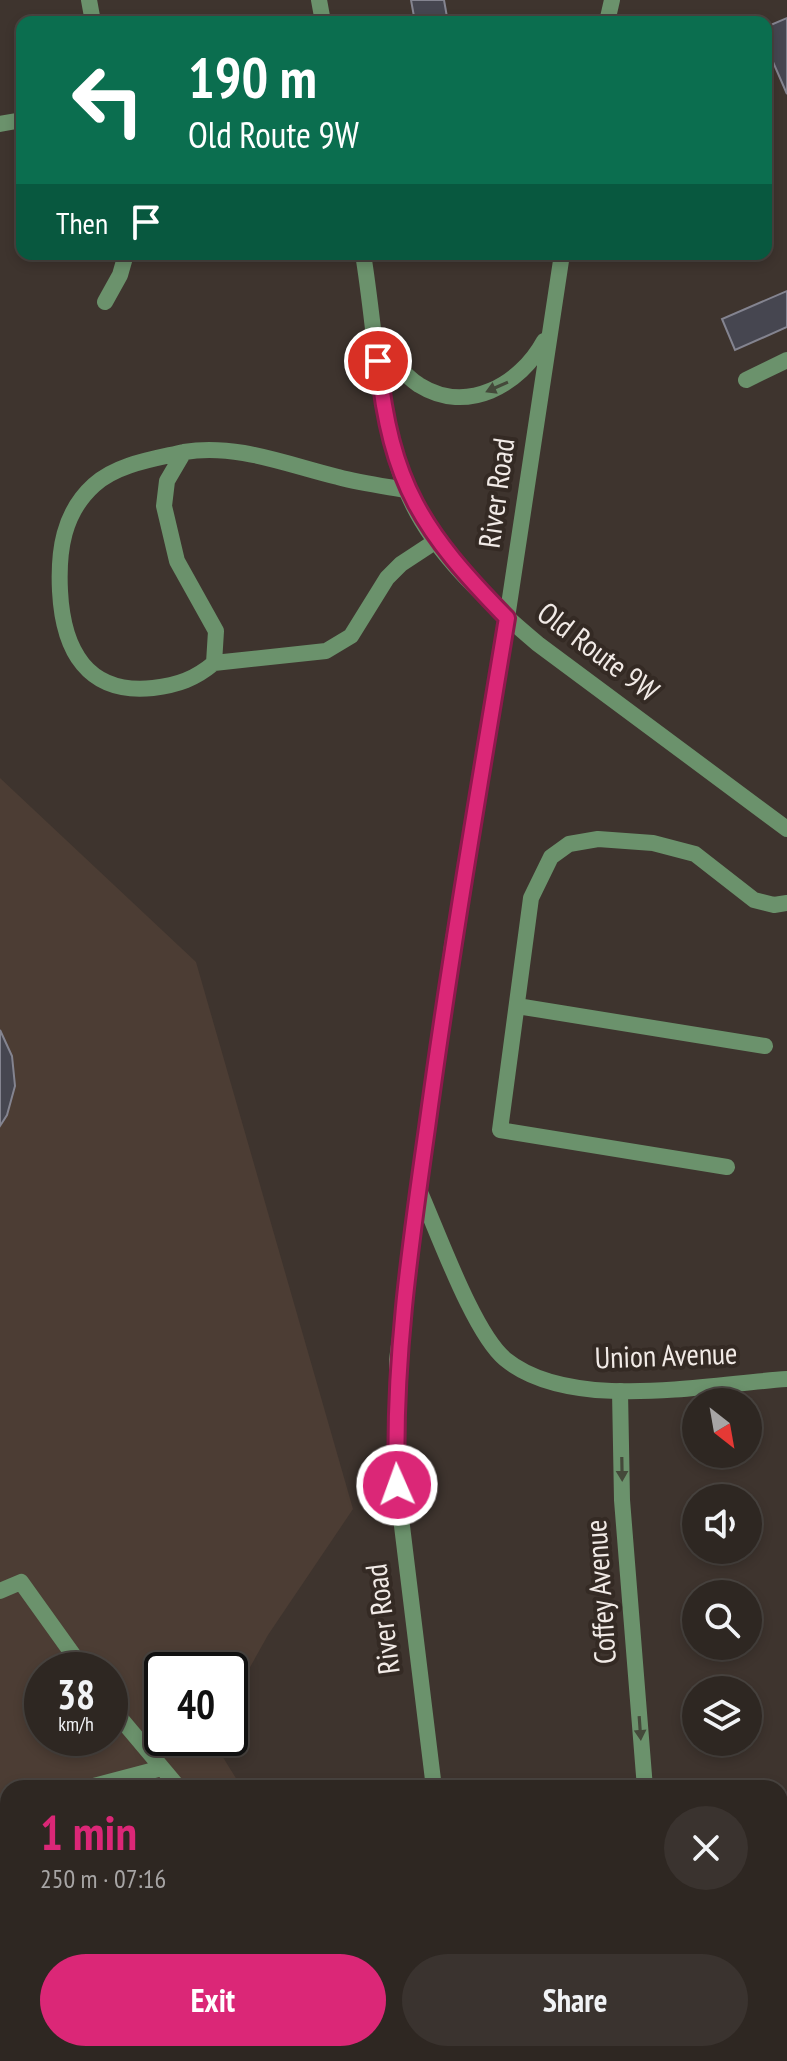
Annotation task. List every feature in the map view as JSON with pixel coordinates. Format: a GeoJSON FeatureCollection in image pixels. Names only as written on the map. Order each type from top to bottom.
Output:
{"type":"FeatureCollection","features":[{"type":"Feature","properties":{"kind":"street"},"geometry":{"type":"LineString","coordinates":[[105,302],[123,260]]}},
{"type":"Feature","properties":{"kind":"street","name":"Old Route 9W"},"geometry":{"type":"LineString","coordinates":[[364,260],[388,430],[406,490],[436,541],[507,618],[787,829]]}},
{"type":"Feature","properties":{"kind":"street","name":"River Road"},"geometry":{"type":"LineString","coordinates":[[433,1780],[402,1545],[395,1425],[397,1360],[452,946],[507,618],[561,260]]}},
{"type":"Feature","properties":{"kind":"street"},"geometry":{"type":"LineString","coordinates":[[375,334],[394,362],[421,386],[459,397],[501,388],[520,375],[548,332]]}},
{"type":"Feature","properties":{"kind":"street"},"geometry":{"type":"LineString","coordinates":[[746,380],[787,360]]}},
{"type":"Feature","properties":{"kind":"street"},"geometry":{"type":"LineString","coordinates":[[406,490],[342,478],[238,452],[204,448],[132,464],[95,484],[72,509],[58,560],[65,637],[75,657],[93,674],[108,685],[134,690],[172,686],[198,677],[214,663],[326,651],[351,636],[387,578],[401,564],[436,541]]}},
{"type":"Feature","properties":{"kind":"street"},"geometry":{"type":"LineString","coordinates":[[184,452],[167,481],[164,506],[177,561],[216,631],[214,663]]}},
{"type":"Feature","properties":{"kind":"street"},"geometry":{"type":"LineString","coordinates":[[727,1167],[500,1130],[531,898],[551,857],[569,844],[598,839],[653,843],[695,854],[754,900],[787,903]]}},
{"type":"Feature","properties":{"kind":"street"},"geometry":{"type":"LineString","coordinates":[[517,1006],[765,1046]]}},
{"type":"Feature","properties":{"kind":"street","name":"Union Avenue"},"geometry":{"type":"LineString","coordinates":[[418,1189],[482,1329],[505,1359],[545,1380],[620,1391],[787,1379]]}},
{"type":"Feature","properties":{"kind":"street","name":"Coffey Avenue"},"geometry":{"type":"LineString","coordinates":[[620,1391],[622,1500],[644,1780]]}},
{"type":"Feature","properties":{"kind":"street"},"geometry":{"type":"LineString","coordinates":[[0,1591],[21,1582],[71,1652]]}},
{"type":"Feature","properties":{"kind":"street"},"geometry":{"type":"LineString","coordinates":[[128,1727],[172,1780]]}},
{"type":"Feature","properties":{"kind":"street"},"geometry":{"type":"LineString","coordinates":[[116,1780],[162,1768]]}},
{"type":"Feature","properties":{"kind":"shaded area"},"geometry":{"type":"Polygon","coordinates":[[[0,778],[196,962],[353,1509],[268,1635],[248,1671],[248,1652],[144,1652],[144,1756],[222,1756],[237,1780],[0,1780],[0,778]]]}},
{"type":"Feature","properties":{"kind":"building"},"geometry":{"type":"Polygon","coordinates":[[[411,0],[444,0],[447,16],[414,16],[411,0]]]}},
{"type":"Feature","properties":{"kind":"building"},"geometry":{"type":"Polygon","coordinates":[[[787,18],[787,94],[772,60],[772,24],[787,18]]]}},
{"type":"Feature","properties":{"kind":"building"},"geometry":{"type":"Polygon","coordinates":[[[787,291],[787,327],[735,350],[722,319],[787,291]]]}},
{"type":"Feature","properties":{"kind":"building"},"geometry":{"type":"Polygon","coordinates":[[[0,1030],[12,1056],[15,1086],[7,1115],[0,1126],[0,1030]]]}},
{"type":"Feature","properties":{"kind":"route"},"geometry":{"type":"LineString","coordinates":[[378,361],[388,430],[406,490],[436,541],[507,618],[452,946],[404,1295],[397,1360],[397,1485]]}}]}
